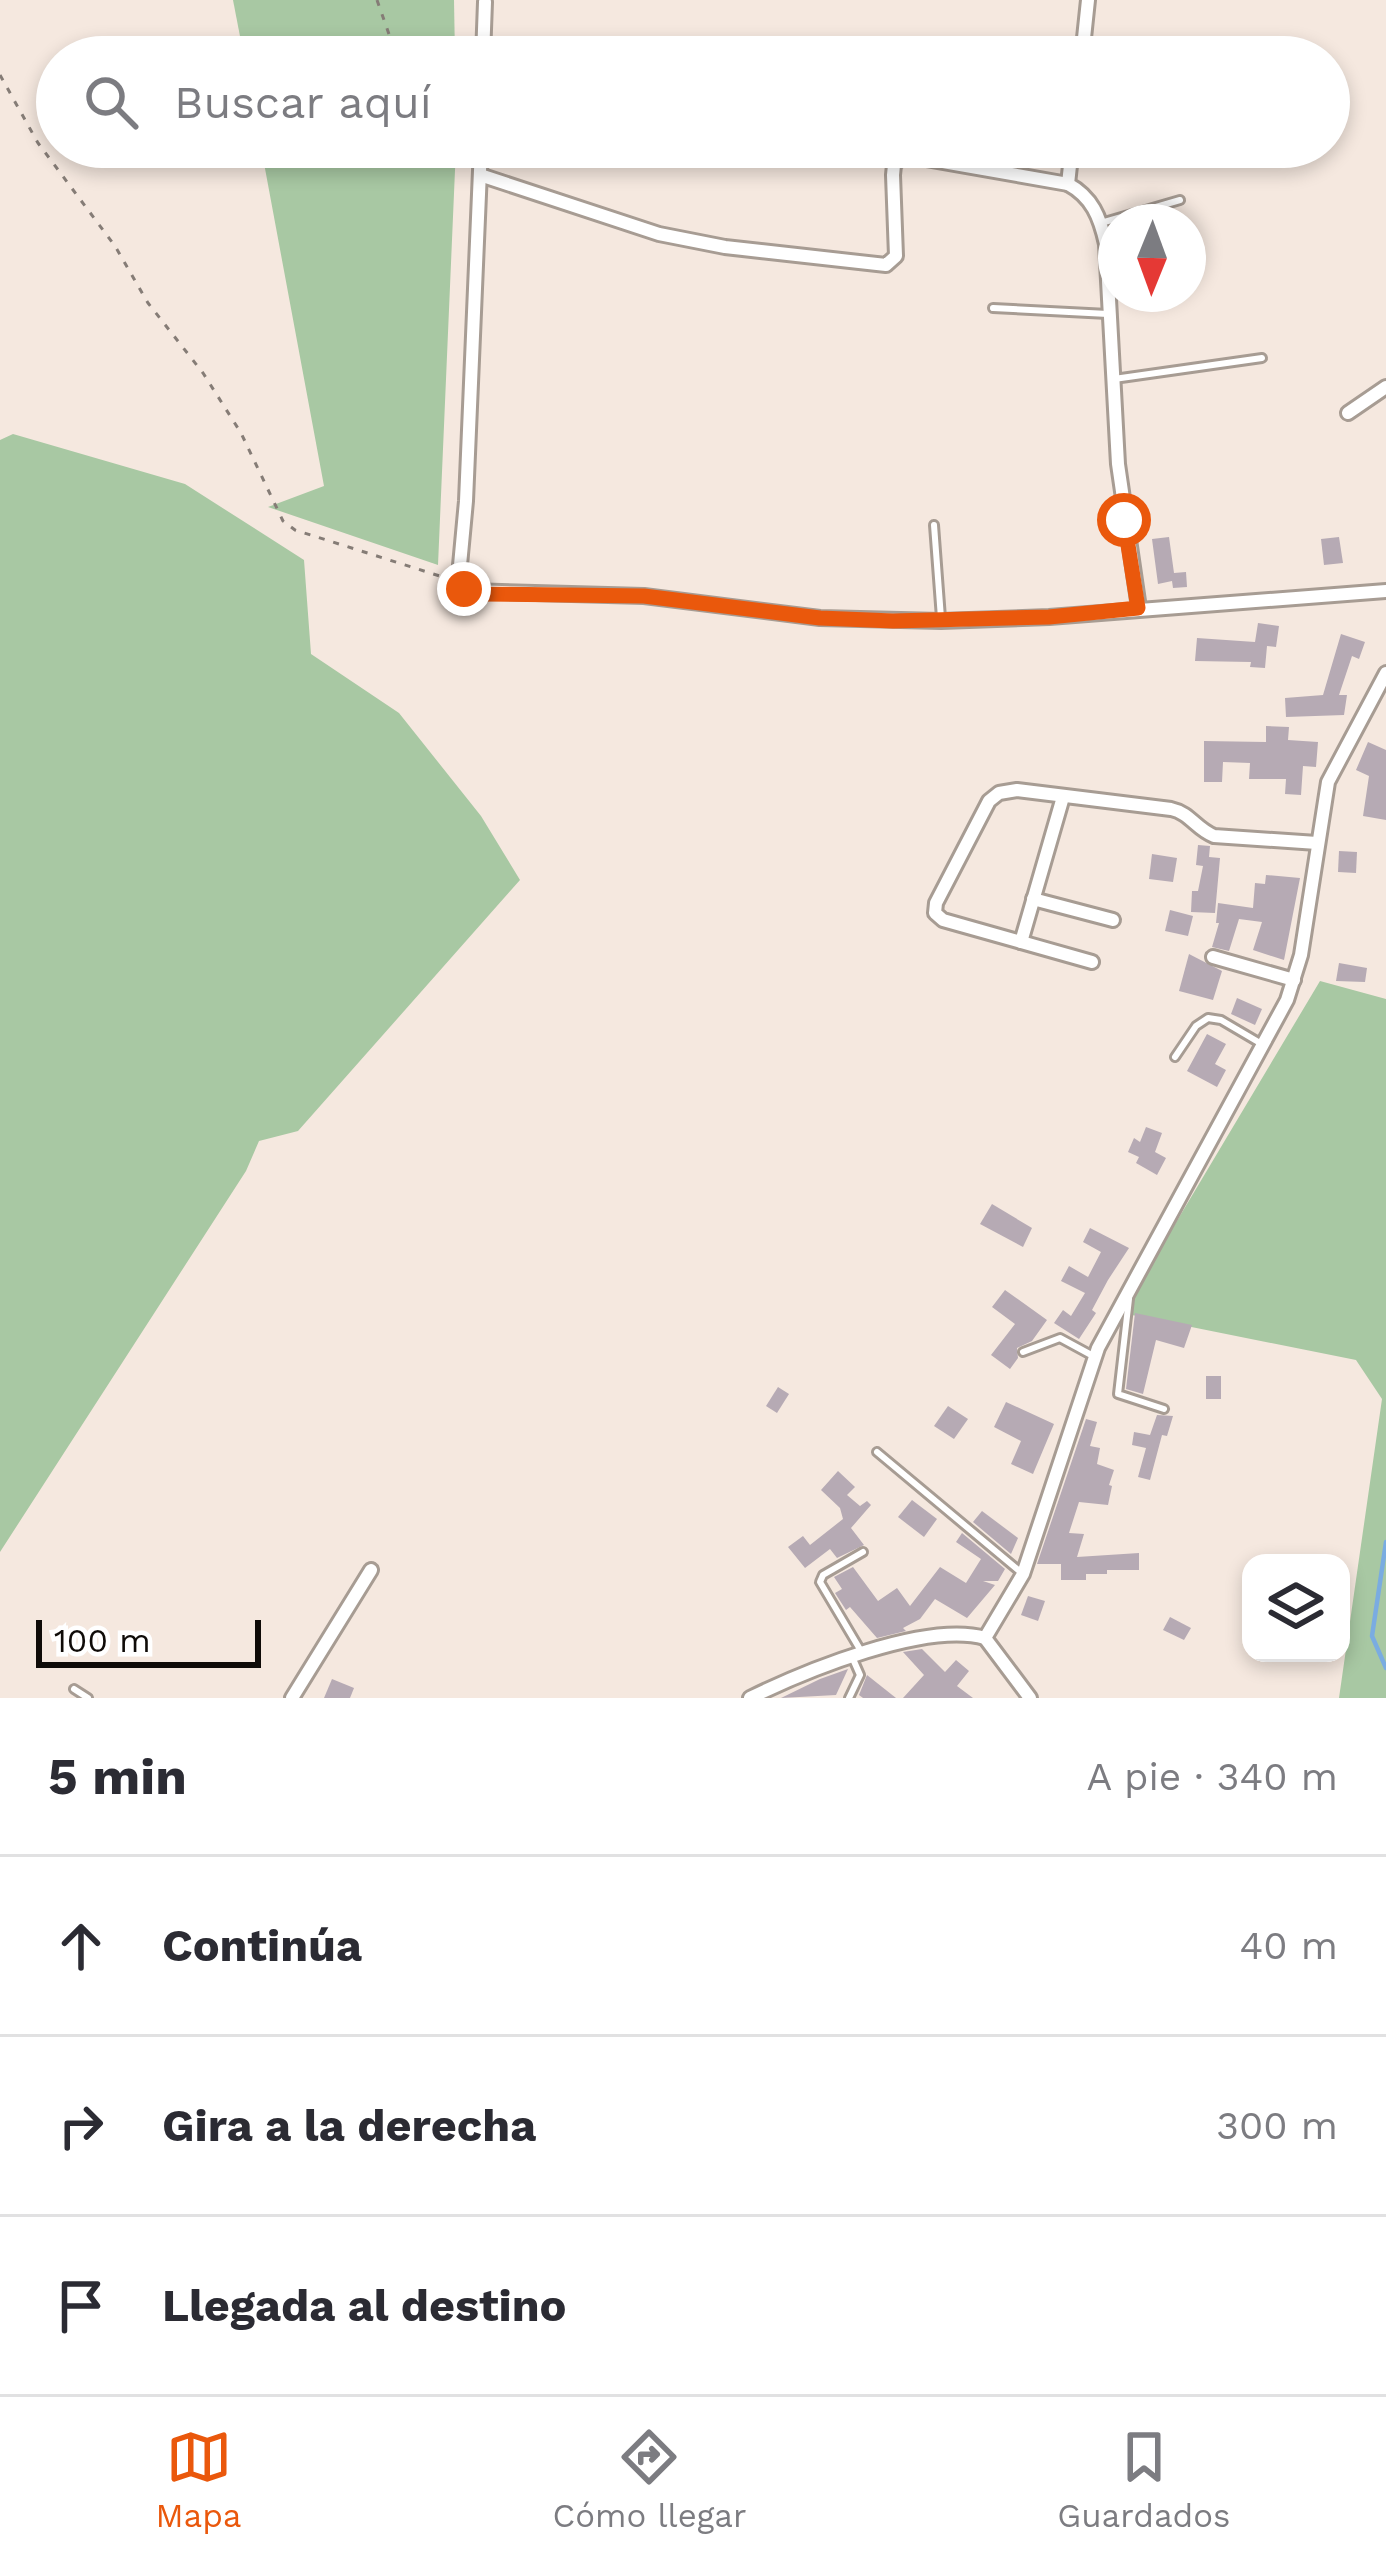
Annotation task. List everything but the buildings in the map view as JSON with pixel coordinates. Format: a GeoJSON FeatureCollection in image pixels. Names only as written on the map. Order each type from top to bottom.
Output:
{"type":"FeatureCollection","features":[{"type":"Feature","properties":{"kind":"street"},"geometry":{"type":"LineString","coordinates":[[1084,36],[1088,0]]}},
{"type":"Feature","properties":{"kind":"street"},"geometry":{"type":"LineString","coordinates":[[484,36],[485,2]]}},
{"type":"Feature","properties":{"kind":"street"},"geometry":{"type":"LineString","coordinates":[[480,168],[460,583],[467,591],[644,596],[820,618],[941,621],[1386,591]]}},
{"type":"Feature","properties":{"kind":"street"},"geometry":{"type":"LineString","coordinates":[[480,175],[659,234],[725,247],[886,265],[896,256],[894,168]]}},
{"type":"Feature","properties":{"kind":"street"},"geometry":{"type":"LineString","coordinates":[[981,168],[1068,184],[1088,197],[1098,216]]}},
{"type":"Feature","properties":{"kind":"street"},"geometry":{"type":"LineString","coordinates":[[1068,184],[1070,168]]}},
{"type":"Feature","properties":{"kind":"street"},"geometry":{"type":"LineString","coordinates":[[1111,314],[1118,464],[1138,608]]}},
{"type":"Feature","properties":{"kind":"street"},"geometry":{"type":"LineString","coordinates":[[1348,412],[1386,387]]}},
{"type":"Feature","properties":{"kind":"street"},"geometry":{"type":"LineString","coordinates":[[985,1638],[1023,1574],[1095,1357],[1294,980],[1334,765],[1386,673]]}},
{"type":"Feature","properties":{"kind":"street"},"geometry":{"type":"LineString","coordinates":[[1092,962],[943,920],[935,908],[993,797],[1017,790],[1179,810],[1214,836],[1318,843]]}},
{"type":"Feature","properties":{"kind":"street"},"geometry":{"type":"LineString","coordinates":[[1021,942],[1063,797]]}},
{"type":"Feature","properties":{"kind":"street"},"geometry":{"type":"LineString","coordinates":[[1034,898],[1113,920]]}},
{"type":"Feature","properties":{"kind":"street"},"geometry":{"type":"LineString","coordinates":[[1214,957],[1294,980]]}},
{"type":"Feature","properties":{"kind":"street"},"geometry":{"type":"LineString","coordinates":[[292,1698],[371,1570]]}},
{"type":"Feature","properties":{"kind":"street"},"geometry":{"type":"LineString","coordinates":[[750,1698],[856,1655],[952,1633],[985,1638]]}},
{"type":"Feature","properties":{"kind":"street"},"geometry":{"type":"LineString","coordinates":[[985,1638],[1015,1692],[1030,1698]]}},
{"type":"Feature","properties":{"kind":"lane"},"geometry":{"type":"LineString","coordinates":[[1166,204],[1180,200]]}},
{"type":"Feature","properties":{"kind":"lane"},"geometry":{"type":"LineString","coordinates":[[993,308],[1111,314]]}},
{"type":"Feature","properties":{"kind":"lane"},"geometry":{"type":"LineString","coordinates":[[1114,379],[1262,358]]}},
{"type":"Feature","properties":{"kind":"lane"},"geometry":{"type":"LineString","coordinates":[[934,525],[941,621]]}},
{"type":"Feature","properties":{"kind":"lane"},"geometry":{"type":"LineString","coordinates":[[1174,1057],[1196,1026],[1208,1018],[1221,1020],[1263,1045]]}},
{"type":"Feature","properties":{"kind":"lane"},"geometry":{"type":"LineString","coordinates":[[1130,1289],[1118,1394],[1164,1409]]}},
{"type":"Feature","properties":{"kind":"lane"},"geometry":{"type":"LineString","coordinates":[[1023,1352],[1047,1339],[1060,1338],[1095,1357]]}},
{"type":"Feature","properties":{"kind":"lane"},"geometry":{"type":"LineString","coordinates":[[877,1452],[1023,1574]]}},
{"type":"Feature","properties":{"kind":"lane"},"geometry":{"type":"LineString","coordinates":[[850,1698],[860,1675],[856,1655],[820,1582],[823,1575],[863,1552]]}},
{"type":"Feature","properties":{"kind":"lane"},"geometry":{"type":"LineString","coordinates":[[74,1689],[88,1698]]}},
{"type":"Feature","properties":{"kind":"path"},"geometry":{"type":"LineString","coordinates":[[377,0],[390,36]]}},
{"type":"Feature","properties":{"kind":"path"},"geometry":{"type":"LineString","coordinates":[[0,75],[36,138]]}},
{"type":"Feature","properties":{"kind":"path"},"geometry":{"type":"LineString","coordinates":[[58,168],[103,228],[148,303],[203,373],[241,433],[283,521],[295,530],[460,583]]}},
{"type":"Feature","properties":{"kind":"path"},"geometry":{"type":"LineString","coordinates":[[472,168],[480,175]]}},
{"type":"Feature","properties":{"kind":"green space"},"geometry":{"type":"Polygon","coordinates":[[[233,0],[454,0],[455,36],[240,36],[233,0]]]}},
{"type":"Feature","properties":{"kind":"green space"},"geometry":{"type":"Polygon","coordinates":[[[265,168],[455,168],[438,565],[268,507],[324,486],[265,168]]]}},
{"type":"Feature","properties":{"kind":"green space"},"geometry":{"type":"Polygon","coordinates":[[[13,434],[185,484],[304,560],[311,654],[399,713],[481,816],[520,880],[298,1131],[259,1141],[246,1171],[0,1552],[0,440],[13,434]]]}},
{"type":"Feature","properties":{"kind":"green space"},"geometry":{"type":"Polygon","coordinates":[[[1320,981],[1386,999],[1386,1698],[1339,1698],[1344,1662],[1350,1662],[1350,1622],[1382,1399],[1356,1360],[1122,1313],[1320,981]]]}},
{"type":"Feature","properties":{"kind":"waterway"},"geometry":{"type":"LineString","coordinates":[[1386,1542],[1372,1636],[1386,1668]]}},
{"type":"Feature","properties":{"kind":"route"},"geometry":{"type":"LineString","coordinates":[[464,589],[482,594],[644,596],[841,620],[1049,617],[1138,608],[1124,520]]}}]}
